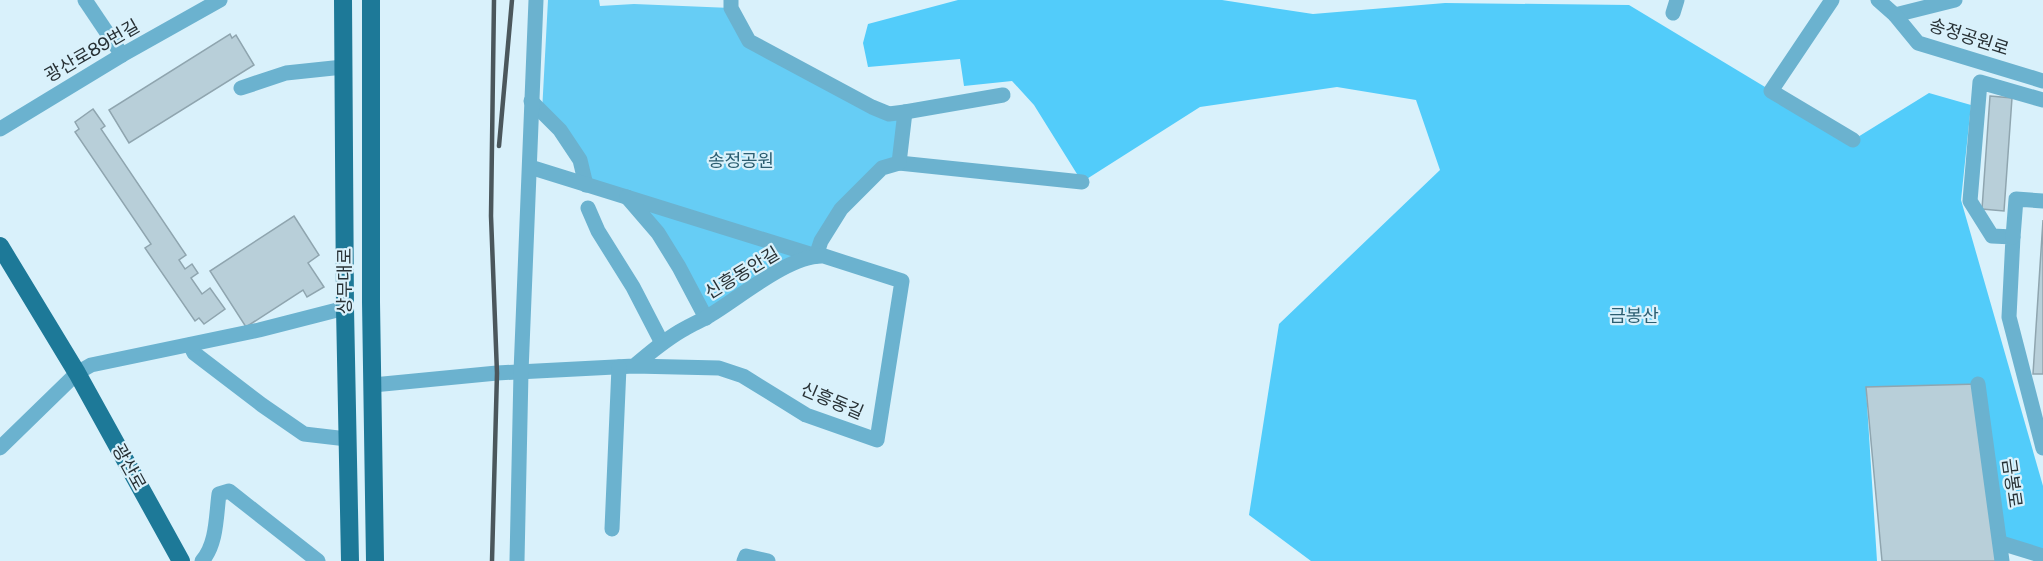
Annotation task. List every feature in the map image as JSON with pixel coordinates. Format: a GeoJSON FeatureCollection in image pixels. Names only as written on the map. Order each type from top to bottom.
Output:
{"type":"FeatureCollection","features":[{"type":"Feature","properties":{"kind":"main road","name":"상무대로"},"geometry":{"type":"LineString","coordinates":[[343,0],[345,308],[350,561]]}},
{"type":"Feature","properties":{"kind":"main road","name":"상무대로"},"geometry":{"type":"LineString","coordinates":[[371,0],[375,561]]}},
{"type":"Feature","properties":{"kind":"main road","name":"광산로"},"geometry":{"type":"LineString","coordinates":[[0,246],[77,373],[181,561]]}},
{"type":"Feature","properties":{"kind":"street"},"geometry":{"type":"LineString","coordinates":[[85,0],[122,55]]}},
{"type":"Feature","properties":{"kind":"street","name":"광산로89번길"},"geometry":{"type":"LineString","coordinates":[[0,129],[205,4],[220,0]]}},
{"type":"Feature","properties":{"kind":"street"},"geometry":{"type":"LineString","coordinates":[[517,561],[521,372],[536,0]]}},
{"type":"Feature","properties":{"kind":"street"},"geometry":{"type":"LineString","coordinates":[[731,0],[732,8],[749,42],[889,114],[1003,95]]}},
{"type":"Feature","properties":{"kind":"street"},"geometry":{"type":"LineString","coordinates":[[1832,0],[1771,91],[1853,140]]}},
{"type":"Feature","properties":{"kind":"street","name":"송정공원로"},"geometry":{"type":"LineString","coordinates":[[1878,0],[1895,15],[1918,43],[2043,81]]}},
{"type":"Feature","properties":{"kind":"street","name":"송정공원로"},"geometry":{"type":"LineString","coordinates":[[1895,15],[1955,0]]}},
{"type":"Feature","properties":{"kind":"street"},"geometry":{"type":"LineString","coordinates":[[241,88],[286,74],[344,67]]}},
{"type":"Feature","properties":{"kind":"street"},"geometry":{"type":"LineString","coordinates":[[2013,237],[1992,236],[1970,201],[1980,82],[2043,100]]}},
{"type":"Feature","properties":{"kind":"street"},"geometry":{"type":"LineString","coordinates":[[531,101],[560,130],[580,160],[586,184]]}},
{"type":"Feature","properties":{"kind":"street"},"geometry":{"type":"LineString","coordinates":[[899,163],[905,112]]}},
{"type":"Feature","properties":{"kind":"street"},"geometry":{"type":"LineString","coordinates":[[530,167],[816,256],[821,241],[841,209],[882,168],[899,163],[1082,182]]}},
{"type":"Feature","properties":{"kind":"street","name":"신흥동안길"},"geometry":{"type":"LineString","coordinates":[[627,198],[658,233],[706,318]]}},
{"type":"Feature","properties":{"kind":"street"},"geometry":{"type":"LineString","coordinates":[[2043,201],[2016,199],[2009,317],[2036,395],[2043,448]]}},
{"type":"Feature","properties":{"kind":"street"},"geometry":{"type":"LineString","coordinates":[[588,208],[598,231],[633,287],[662,343]]}},
{"type":"Feature","properties":{"kind":"street","name":"신흥동길"},"geometry":{"type":"LineString","coordinates":[[373,385],[521,372],[626,366],[709,367],[730,371],[766,389],[806,415],[877,440],[902,281],[824,256],[816,256]]}},
{"type":"Feature","properties":{"kind":"street","name":"신흥동안길"},"geometry":{"type":"LineString","coordinates":[[626,366],[685,328],[706,318],[783,267],[816,256]]}},
{"type":"Feature","properties":{"kind":"street"},"geometry":{"type":"LineString","coordinates":[[0,448],[77,373],[91,365],[259,330],[345,308]]}},
{"type":"Feature","properties":{"kind":"street"},"geometry":{"type":"LineString","coordinates":[[190,345],[194,353],[304,434],[347,439]]}},
{"type":"Feature","properties":{"kind":"street"},"geometry":{"type":"LineString","coordinates":[[612,529],[626,366]]}},
{"type":"Feature","properties":{"kind":"street","name":"금봉로"},"geometry":{"type":"LineString","coordinates":[[1978,384],[2002,561]]}},
{"type":"Feature","properties":{"kind":"street"},"geometry":{"type":"LineString","coordinates":[[202,561],[208,554],[213,540],[219,494],[229,491],[318,561]]}},
{"type":"Feature","properties":{"kind":"street"},"geometry":{"type":"LineString","coordinates":[[2001,543],[2043,556]]}},
{"type":"Feature","properties":{"kind":"street"},"geometry":{"type":"LineString","coordinates":[[744,561],[746,556],[768,561]]}},
{"type":"Feature","properties":{"kind":"green space","name":"송정공원"},"geometry":{"type":"Polygon","coordinates":[[[548,0],[599,0],[600,6],[634,4],[731,8],[750,42],[872,107],[905,112],[899,163],[882,168],[821,241],[706,318],[627,198],[586,185],[580,160],[542,112],[548,0]]]}},
{"type":"Feature","properties":{"kind":"green space","name":"금봉산"},"geometry":{"type":"Polygon","coordinates":[[[958,0],[1222,0],[1313,14],[1445,3],[1629,5],[1853,140],[1929,93],[1971,105],[1961,200],[2043,486],[2043,556],[2001,543],[1978,384],[1866,388],[1877,561],[1311,561],[1249,515],[1279,324],[1440,170],[1416,100],[1337,87],[1200,107],[1082,182],[1034,105],[1012,81],[964,86],[960,59],[868,67],[863,43],[868,24],[958,0]]]}},
{"type":"Feature","properties":{"kind":"building"},"geometry":{"type":"Polygon","coordinates":[[[230,34],[232,38],[236,35],[254,65],[129,143],[109,110],[230,34]]]}},
{"type":"Feature","properties":{"kind":"building"},"geometry":{"type":"Polygon","coordinates":[[[1990,96],[2012,98],[2004,211],[1982,209],[1990,96]]]}},
{"type":"Feature","properties":{"kind":"building"},"geometry":{"type":"Polygon","coordinates":[[[93,109],[105,126],[101,129],[186,255],[179,260],[185,269],[192,264],[198,273],[191,278],[202,294],[210,288],[225,309],[204,324],[199,318],[195,321],[145,248],[151,244],[75,132],[79,129],[75,122],[93,109]]]}},
{"type":"Feature","properties":{"kind":"building"},"geometry":{"type":"Polygon","coordinates":[[[294,216],[319,255],[308,263],[324,287],[307,297],[303,290],[246,327],[210,271],[294,216]]]}},
{"type":"Feature","properties":{"kind":"building"},"geometry":{"type":"Polygon","coordinates":[[[2043,220],[2043,374],[2033,374],[2043,220]]]}},
{"type":"Feature","properties":{"kind":"building"},"geometry":{"type":"Polygon","coordinates":[[[1978,384],[2002,561],[1882,561],[1866,387],[1978,384]]]}},
{"type":"Feature","properties":{"kind":"railway"},"geometry":{"type":"LineString","coordinates":[[492,561],[497,373],[491,216],[494,0]]}},
{"type":"Feature","properties":{"kind":"railway"},"geometry":{"type":"LineString","coordinates":[[499,146],[512,0]]}}]}
